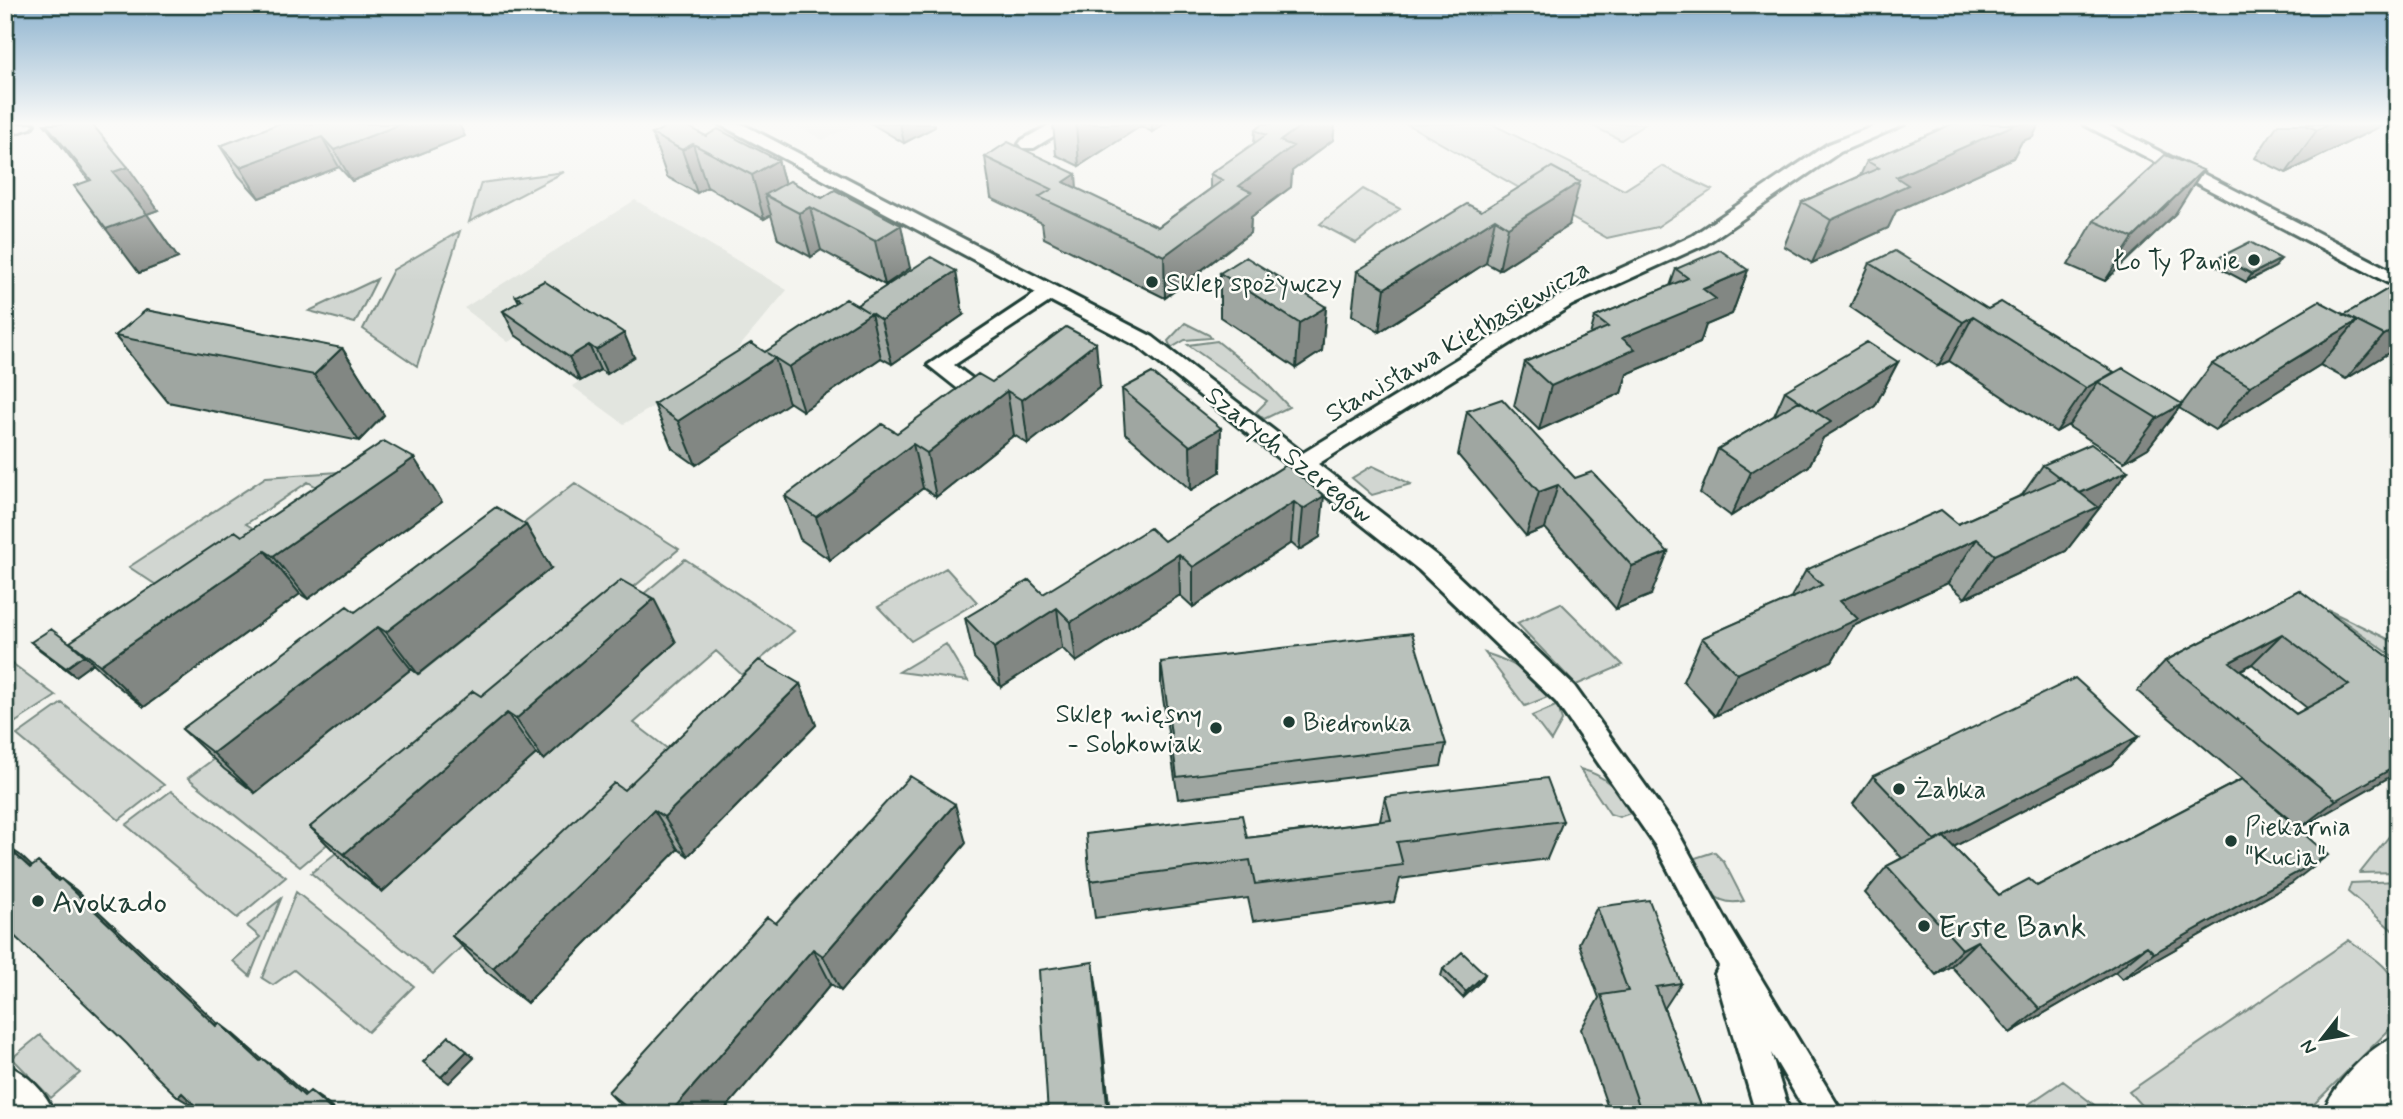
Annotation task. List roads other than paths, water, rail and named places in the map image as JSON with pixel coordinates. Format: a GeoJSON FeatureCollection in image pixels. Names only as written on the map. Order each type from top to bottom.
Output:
{"type":"FeatureCollection","features":[{"type":"Feature","properties":{"kind":"street","name":"Szarych Szeregów"},"geometry":{"type":"LineString","coordinates":[[827,176],[1146,342],[1428,563],[1565,694],[1665,836],[1719,937],[1826,1114]]}},
{"type":"Feature","properties":{"kind":"street","name":"Stanisława Kiełbasiewicza"},"geometry":{"type":"LineString","coordinates":[[1303,463],[1565,300],[1699,240],[1793,176]]}},
{"type":"Feature","properties":{"kind":"street"},"geometry":{"type":"LineString","coordinates":[[2193,176],[2398,282]]}},
{"type":"Feature","properties":{"kind":"street"},"geometry":{"type":"LineString","coordinates":[[1011,384],[984,398],[939,365],[1049,293]]}},
{"type":"Feature","properties":{"kind":"street"},"geometry":{"type":"LineString","coordinates":[[1075,334],[1096,317]]}},
{"type":"Feature","properties":{"kind":"street","name":"Szarych Szeregów"},"geometry":{"type":"LineString","coordinates":[[1719,937],[1773,1114]]}},
{"type":"Feature","properties":{"kind":"street"},"geometry":{"type":"LineString","coordinates":[[2346,1114],[2398,1058]]}},
{"type":"Feature","properties":{"kind":"street"},"geometry":{"type":"LineString","coordinates":[[5,1088],[30,1114]]}},
{"type":"Feature","properties":{"kind":"place","name":"Ło Ty Panie"},"geometry":{"type":"Point","coordinates":[2254,260]}},
{"type":"Feature","properties":{"kind":"place","name":"Sklep spożywczy"},"geometry":{"type":"Point","coordinates":[1152,282]}},
{"type":"Feature","properties":{"kind":"place","name":"Biedronka"},"geometry":{"type":"Point","coordinates":[1289,722]}},
{"type":"Feature","properties":{"kind":"place","name":"Sklep mięsny - Sobkowiak"},"geometry":{"type":"Point","coordinates":[1216,728]}},
{"type":"Feature","properties":{"kind":"place","name":"Żabka"},"geometry":{"type":"Point","coordinates":[1899,789]}},
{"type":"Feature","properties":{"kind":"place","name":"Piekarnia \"Kucia\""},"geometry":{"type":"Point","coordinates":[2231,841]}},
{"type":"Feature","properties":{"kind":"place","name":"Avokado"},"geometry":{"type":"Point","coordinates":[38,901]}},
{"type":"Feature","properties":{"kind":"place","name":"Erste Bank"},"geometry":{"type":"Point","coordinates":[1924,926]}}]}
